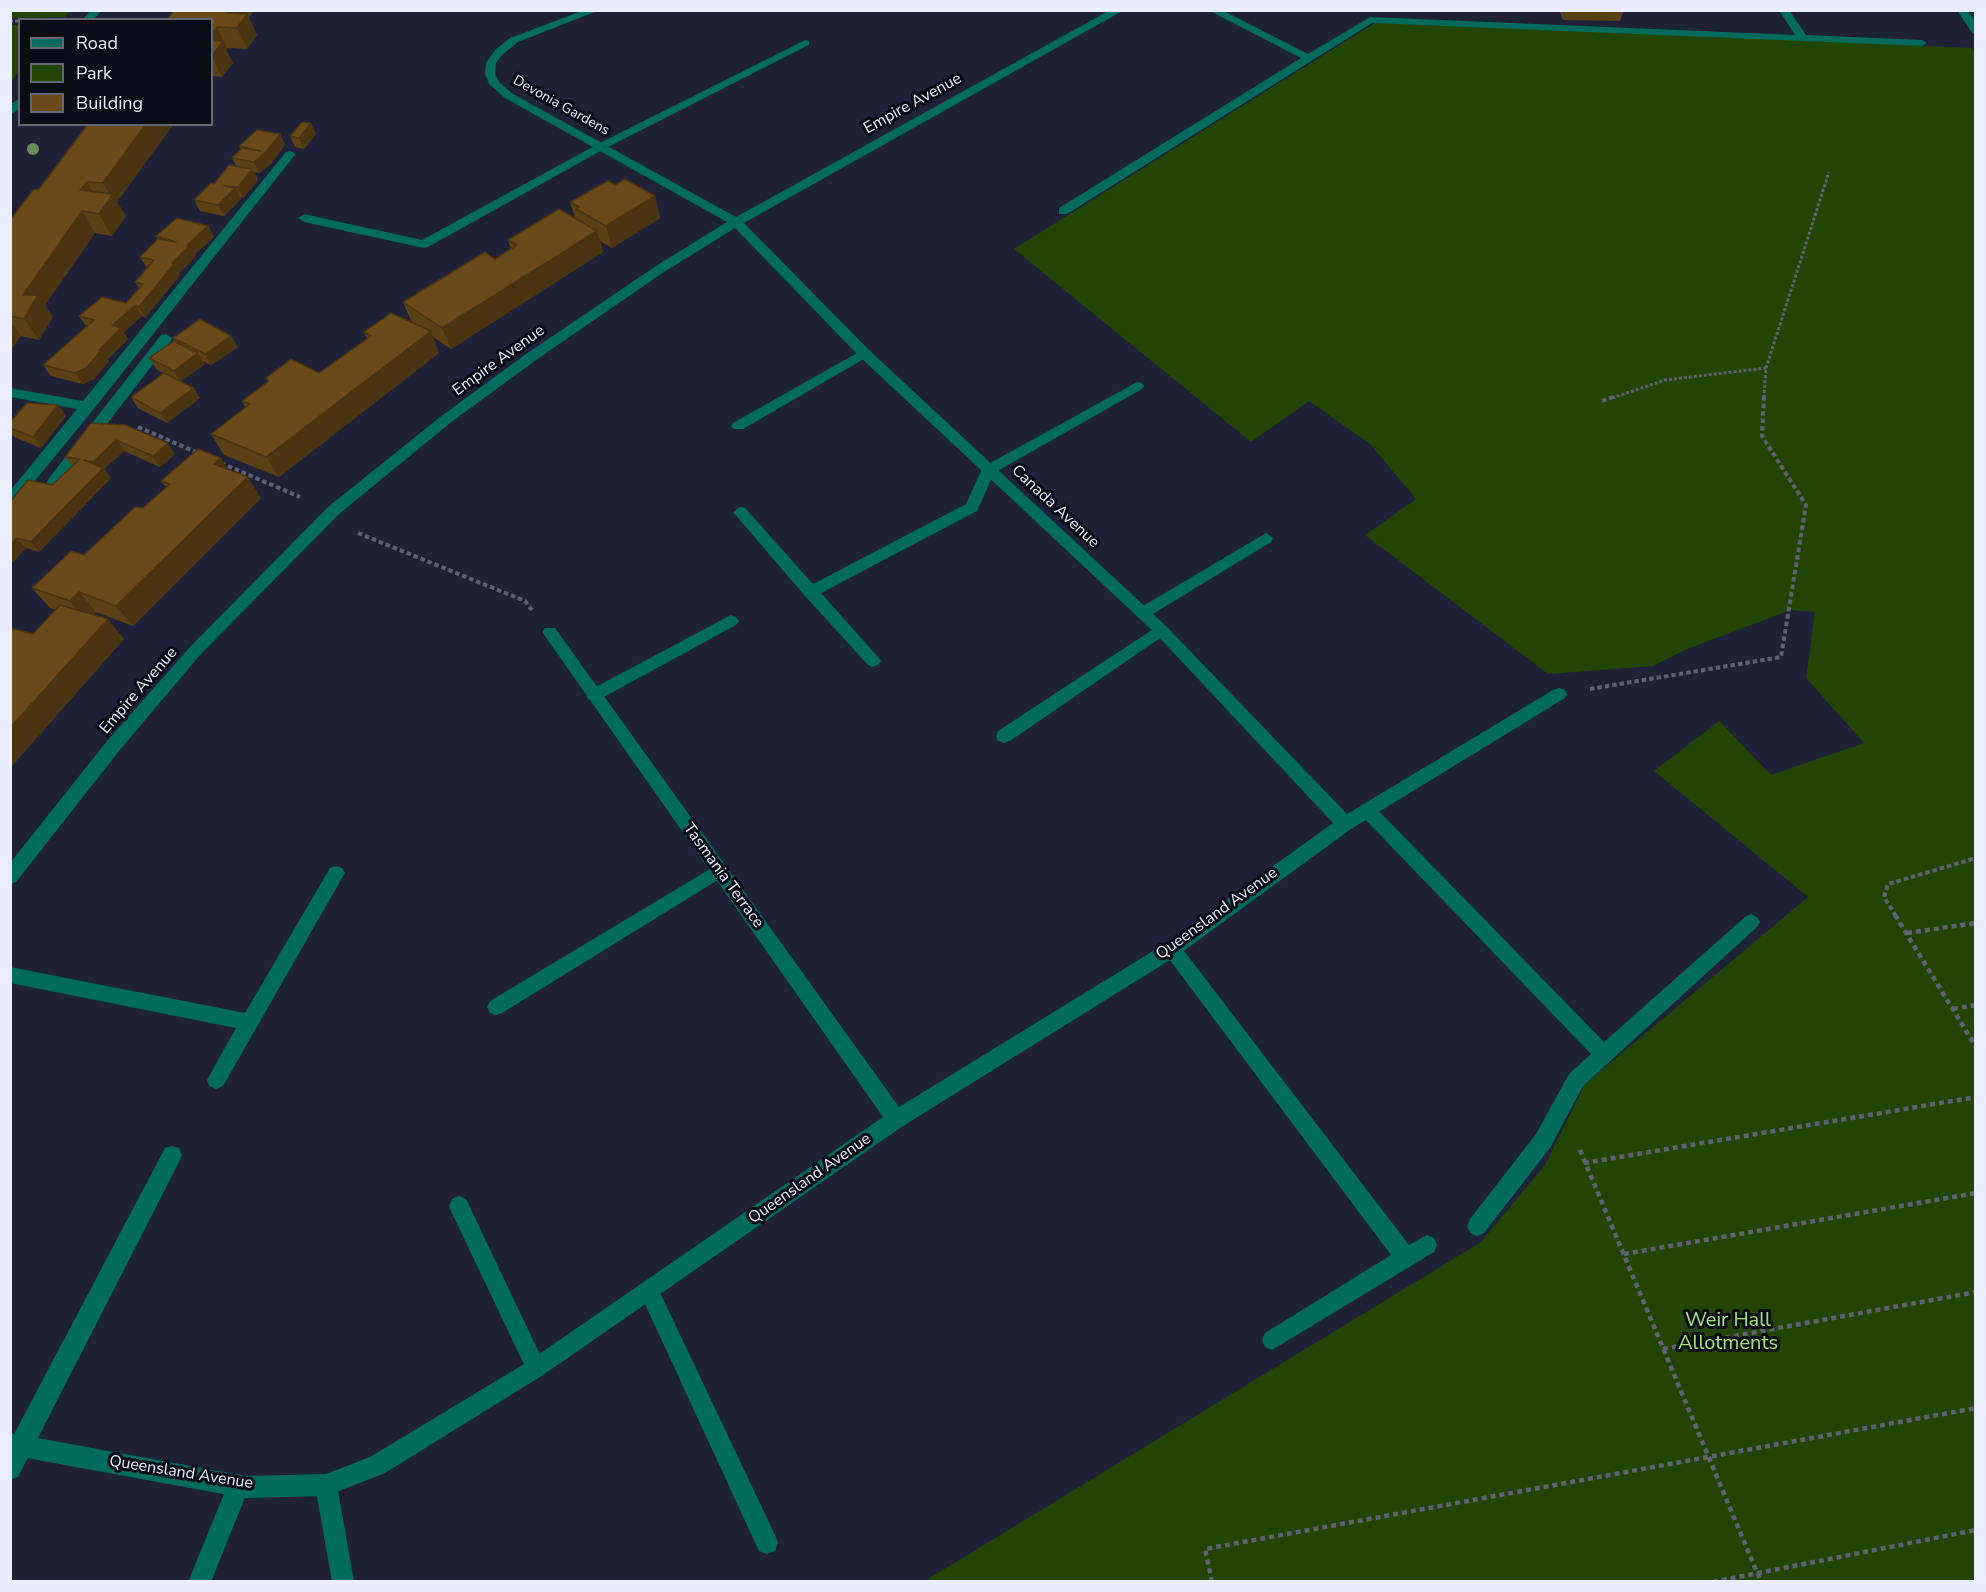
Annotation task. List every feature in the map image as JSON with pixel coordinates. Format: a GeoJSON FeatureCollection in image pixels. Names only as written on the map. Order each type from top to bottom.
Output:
{"type":"FeatureCollection","features":[{"type":"Feature","properties":{"kind":"street","name":"Devonia Gardens"},"geometry":{"type":"LineString","coordinates":[[595,10],[514,40],[499,52],[491,63],[490,74],[494,84],[509,96],[736,222]]}},
{"type":"Feature","properties":{"kind":"street","name":"Empire Avenue"},"geometry":{"type":"LineString","coordinates":[[10,878],[17,859],[195,651],[329,515],[445,420],[531,357],[660,269],[736,222],[1119,10]]}},
{"type":"Feature","properties":{"kind":"street"},"geometry":{"type":"LineString","coordinates":[[1213,10],[1308,58]]}},
{"type":"Feature","properties":{"kind":"street"},"geometry":{"type":"LineString","coordinates":[[1784,10],[1802,37]]}},
{"type":"Feature","properties":{"kind":"street"},"geometry":{"type":"LineString","coordinates":[[1962,10],[1976,31]]}},
{"type":"Feature","properties":{"kind":"street"},"geometry":{"type":"LineString","coordinates":[[1063,211],[1370,20],[1922,43]]}},
{"type":"Feature","properties":{"kind":"street"},"geometry":{"type":"LineString","coordinates":[[303,218],[424,244],[602,146],[805,43]]}},
{"type":"Feature","properties":{"kind":"street"},"geometry":{"type":"LineString","coordinates":[[10,501],[290,154]]}},
{"type":"Feature","properties":{"kind":"street","name":"Canada Avenue"},"geometry":{"type":"LineString","coordinates":[[736,222],[864,353],[1161,630],[1345,824]]}},
{"type":"Feature","properties":{"kind":"street"},"geometry":{"type":"LineString","coordinates":[[54,482],[166,338]]}},
{"type":"Feature","properties":{"kind":"street"},"geometry":{"type":"LineString","coordinates":[[738,426],[864,353]]}},
{"type":"Feature","properties":{"kind":"street"},"geometry":{"type":"LineString","coordinates":[[810,592],[972,507],[988,470],[1137,386]]}},
{"type":"Feature","properties":{"kind":"street"},"geometry":{"type":"LineString","coordinates":[[10,392],[47,397],[88,407]]}},
{"type":"Feature","properties":{"kind":"street"},"geometry":{"type":"LineString","coordinates":[[740,512],[873,661]]}},
{"type":"Feature","properties":{"kind":"street"},"geometry":{"type":"LineString","coordinates":[[1143,613],[1266,538]]}},
{"type":"Feature","properties":{"kind":"street"},"geometry":{"type":"LineString","coordinates":[[594,695],[730,621]]}},
{"type":"Feature","properties":{"kind":"street"},"geometry":{"type":"LineString","coordinates":[[1004,736],[1161,630]]}},
{"type":"Feature","properties":{"kind":"street","name":"Tasmania Terrace"},"geometry":{"type":"LineString","coordinates":[[550,632],[896,1119]]}},
{"type":"Feature","properties":{"kind":"street","name":"Queensland Avenue"},"geometry":{"type":"LineString","coordinates":[[15,1445],[239,1485],[326,1485],[377,1465],[536,1368],[896,1119],[1172,949],[1345,824],[1559,694]]}},
{"type":"Feature","properties":{"kind":"street"},"geometry":{"type":"LineString","coordinates":[[1367,810],[1604,1055]]}},
{"type":"Feature","properties":{"kind":"street"},"geometry":{"type":"LineString","coordinates":[[496,1007],[720,870]]}},
{"type":"Feature","properties":{"kind":"street"},"geometry":{"type":"LineString","coordinates":[[216,1080],[336,873]]}},
{"type":"Feature","properties":{"kind":"street"},"geometry":{"type":"LineString","coordinates":[[1477,1226],[1543,1141],[1576,1080],[1751,922]]}},
{"type":"Feature","properties":{"kind":"street"},"geometry":{"type":"LineString","coordinates":[[1172,949],[1406,1258]]}},
{"type":"Feature","properties":{"kind":"street"},"geometry":{"type":"LineString","coordinates":[[10,975],[249,1022]]}},
{"type":"Feature","properties":{"kind":"street"},"geometry":{"type":"LineString","coordinates":[[10,1468],[15,1445],[172,1155]]}},
{"type":"Feature","properties":{"kind":"street"},"geometry":{"type":"LineString","coordinates":[[459,1206],[536,1368]]}},
{"type":"Feature","properties":{"kind":"street"},"geometry":{"type":"LineString","coordinates":[[1272,1340],[1427,1245]]}},
{"type":"Feature","properties":{"kind":"street"},"geometry":{"type":"LineString","coordinates":[[649,1290],[767,1543]]}},
{"type":"Feature","properties":{"kind":"street"},"geometry":{"type":"LineString","coordinates":[[199,1581],[239,1485]]}},
{"type":"Feature","properties":{"kind":"street"},"geometry":{"type":"LineString","coordinates":[[326,1485],[343,1581]]}},
{"type":"Feature","properties":{"kind":"path"},"geometry":{"type":"LineString","coordinates":[[1559,694],[1781,657],[1806,505],[1762,436],[1766,368],[1829,172]]}},
{"type":"Feature","properties":{"kind":"path"},"geometry":{"type":"LineString","coordinates":[[1602,401],[1665,380],[1766,368]]}},
{"type":"Feature","properties":{"kind":"path"},"geometry":{"type":"LineString","coordinates":[[108,415],[204,456]]}},
{"type":"Feature","properties":{"kind":"path"},"geometry":{"type":"LineString","coordinates":[[215,460],[329,515],[525,601],[550,632]]}},
{"type":"Feature","properties":{"kind":"path"},"geometry":{"type":"LineString","coordinates":[[1976,858],[1888,884],[1884,897],[1976,1047]]}},
{"type":"Feature","properties":{"kind":"path"},"geometry":{"type":"LineString","coordinates":[[1907,933],[1976,924]]}},
{"type":"Feature","properties":{"kind":"path"},"geometry":{"type":"LineString","coordinates":[[1952,1009],[1976,1005]]}},
{"type":"Feature","properties":{"kind":"path"},"geometry":{"type":"LineString","coordinates":[[1584,1163],[1976,1097]]}},
{"type":"Feature","properties":{"kind":"path"},"geometry":{"type":"LineString","coordinates":[[1579,1145],[1584,1163],[1761,1581]]}},
{"type":"Feature","properties":{"kind":"path"},"geometry":{"type":"LineString","coordinates":[[1624,1254],[1976,1193]]}},
{"type":"Feature","properties":{"kind":"path"},"geometry":{"type":"LineString","coordinates":[[1663,1349],[1976,1292]]}},
{"type":"Feature","properties":{"kind":"path"},"geometry":{"type":"LineString","coordinates":[[1212,1581],[1205,1549],[1976,1408]]}},
{"type":"Feature","properties":{"kind":"path"},"geometry":{"type":"LineString","coordinates":[[1713,1581],[1976,1530]]}},
{"type":"Feature","properties":{"kind":"green space"},"geometry":{"type":"Polygon","coordinates":[[[10,11],[70,11],[65,17],[11,18],[10,11]]]}},
{"type":"Feature","properties":{"kind":"green space","name":"Weir Hall Allotments"},"geometry":{"type":"Polygon","coordinates":[[[1378,21],[1972,48],[1976,54],[1975,1581],[923,1582],[1481,1242],[1545,1165],[1585,1084],[1808,897],[1654,771],[1719,721],[1771,775],[1864,743],[1806,678],[1815,612],[1791,610],[1687,649],[1653,666],[1548,674],[1365,535],[1416,499],[1370,444],[1309,401],[1251,442],[1014,249],[1378,21]]]}},
{"type":"Feature","properties":{"kind":"green space"},"geometry":{"type":"Polygon","coordinates":[[[10,25],[18,25],[18,72],[11,82],[10,25]]]}},
{"type":"Feature","properties":{"kind":"building"},"geometry":{"type":"Polygon","coordinates":[[[174,10],[230,10],[228,13],[247,14],[237,28],[217,27],[213,33],[213,18],[168,18],[174,10]]]}},
{"type":"Feature","properties":{"kind":"building"},"geometry":{"type":"Polygon","coordinates":[[[213,41],[223,41],[213,55],[213,41]]]}},
{"type":"Feature","properties":{"kind":"building"},"geometry":{"type":"Polygon","coordinates":[[[302,122],[311,123],[299,138],[290,136],[302,122]]]}},
{"type":"Feature","properties":{"kind":"building"},"geometry":{"type":"Polygon","coordinates":[[[86,126],[145,126],[103,183],[87,182],[80,190],[113,194],[99,214],[82,211],[23,295],[38,295],[24,319],[10,316],[10,220],[33,190],[39,189],[86,126]]]}},
{"type":"Feature","properties":{"kind":"building"},"geometry":{"type":"Polygon","coordinates":[[[257,130],[280,134],[266,152],[254,162],[232,158],[242,148],[260,151],[239,146],[257,130]]]}},
{"type":"Feature","properties":{"kind":"building"},"geometry":{"type":"Polygon","coordinates":[[[229,165],[252,169],[238,187],[224,186],[235,188],[218,205],[194,200],[211,183],[214,184],[229,165]]]}},
{"type":"Feature","properties":{"kind":"building"},"geometry":{"type":"Polygon","coordinates":[[[625,179],[655,196],[606,226],[576,209],[579,207],[570,202],[608,181],[615,185],[625,179]]]}},
{"type":"Feature","properties":{"kind":"building"},"geometry":{"type":"Polygon","coordinates":[[[559,209],[597,231],[442,328],[403,302],[485,252],[495,259],[517,245],[508,240],[559,209]]]}},
{"type":"Feature","properties":{"kind":"building"},"geometry":{"type":"Polygon","coordinates":[[[177,218],[208,226],[187,245],[190,245],[172,263],[174,264],[139,307],[135,306],[112,325],[121,328],[99,350],[101,351],[86,368],[75,373],[43,365],[94,320],[79,316],[102,297],[126,303],[143,284],[135,282],[154,260],[140,257],[158,239],[176,242],[156,236],[177,218]]]}},
{"type":"Feature","properties":{"kind":"building"},"geometry":{"type":"Polygon","coordinates":[[[391,313],[431,331],[266,457],[211,434],[250,404],[242,401],[269,381],[266,378],[291,359],[319,373],[371,336],[364,332],[391,313]]]}},
{"type":"Feature","properties":{"kind":"building"},"geometry":{"type":"Polygon","coordinates":[[[200,319],[231,336],[205,354],[173,338],[200,319]]]}},
{"type":"Feature","properties":{"kind":"building"},"geometry":{"type":"Polygon","coordinates":[[[174,341],[198,353],[174,371],[149,358],[174,341]]]}},
{"type":"Feature","properties":{"kind":"building"},"geometry":{"type":"Polygon","coordinates":[[[164,373],[194,388],[160,413],[131,397],[164,373]]]}},
{"type":"Feature","properties":{"kind":"building"},"geometry":{"type":"Polygon","coordinates":[[[27,403],[58,405],[33,437],[10,428],[10,422],[27,403]]]}},
{"type":"Feature","properties":{"kind":"building"},"geometry":{"type":"Polygon","coordinates":[[[91,423],[125,425],[168,443],[153,456],[116,440],[93,462],[84,460],[103,468],[31,542],[17,538],[10,545],[10,502],[28,480],[52,485],[80,459],[65,457],[91,423]]]}},
{"type":"Feature","properties":{"kind":"building"},"geometry":{"type":"Polygon","coordinates":[[[198,449],[221,458],[214,464],[248,477],[116,606],[79,592],[70,601],[32,588],[71,551],[84,555],[135,507],[143,508],[170,484],[161,481],[198,449]]]}},
{"type":"Feature","properties":{"kind":"building"},"geometry":{"type":"Polygon","coordinates":[[[60,605],[108,619],[10,728],[10,628],[33,634],[60,605]]]}}]}
